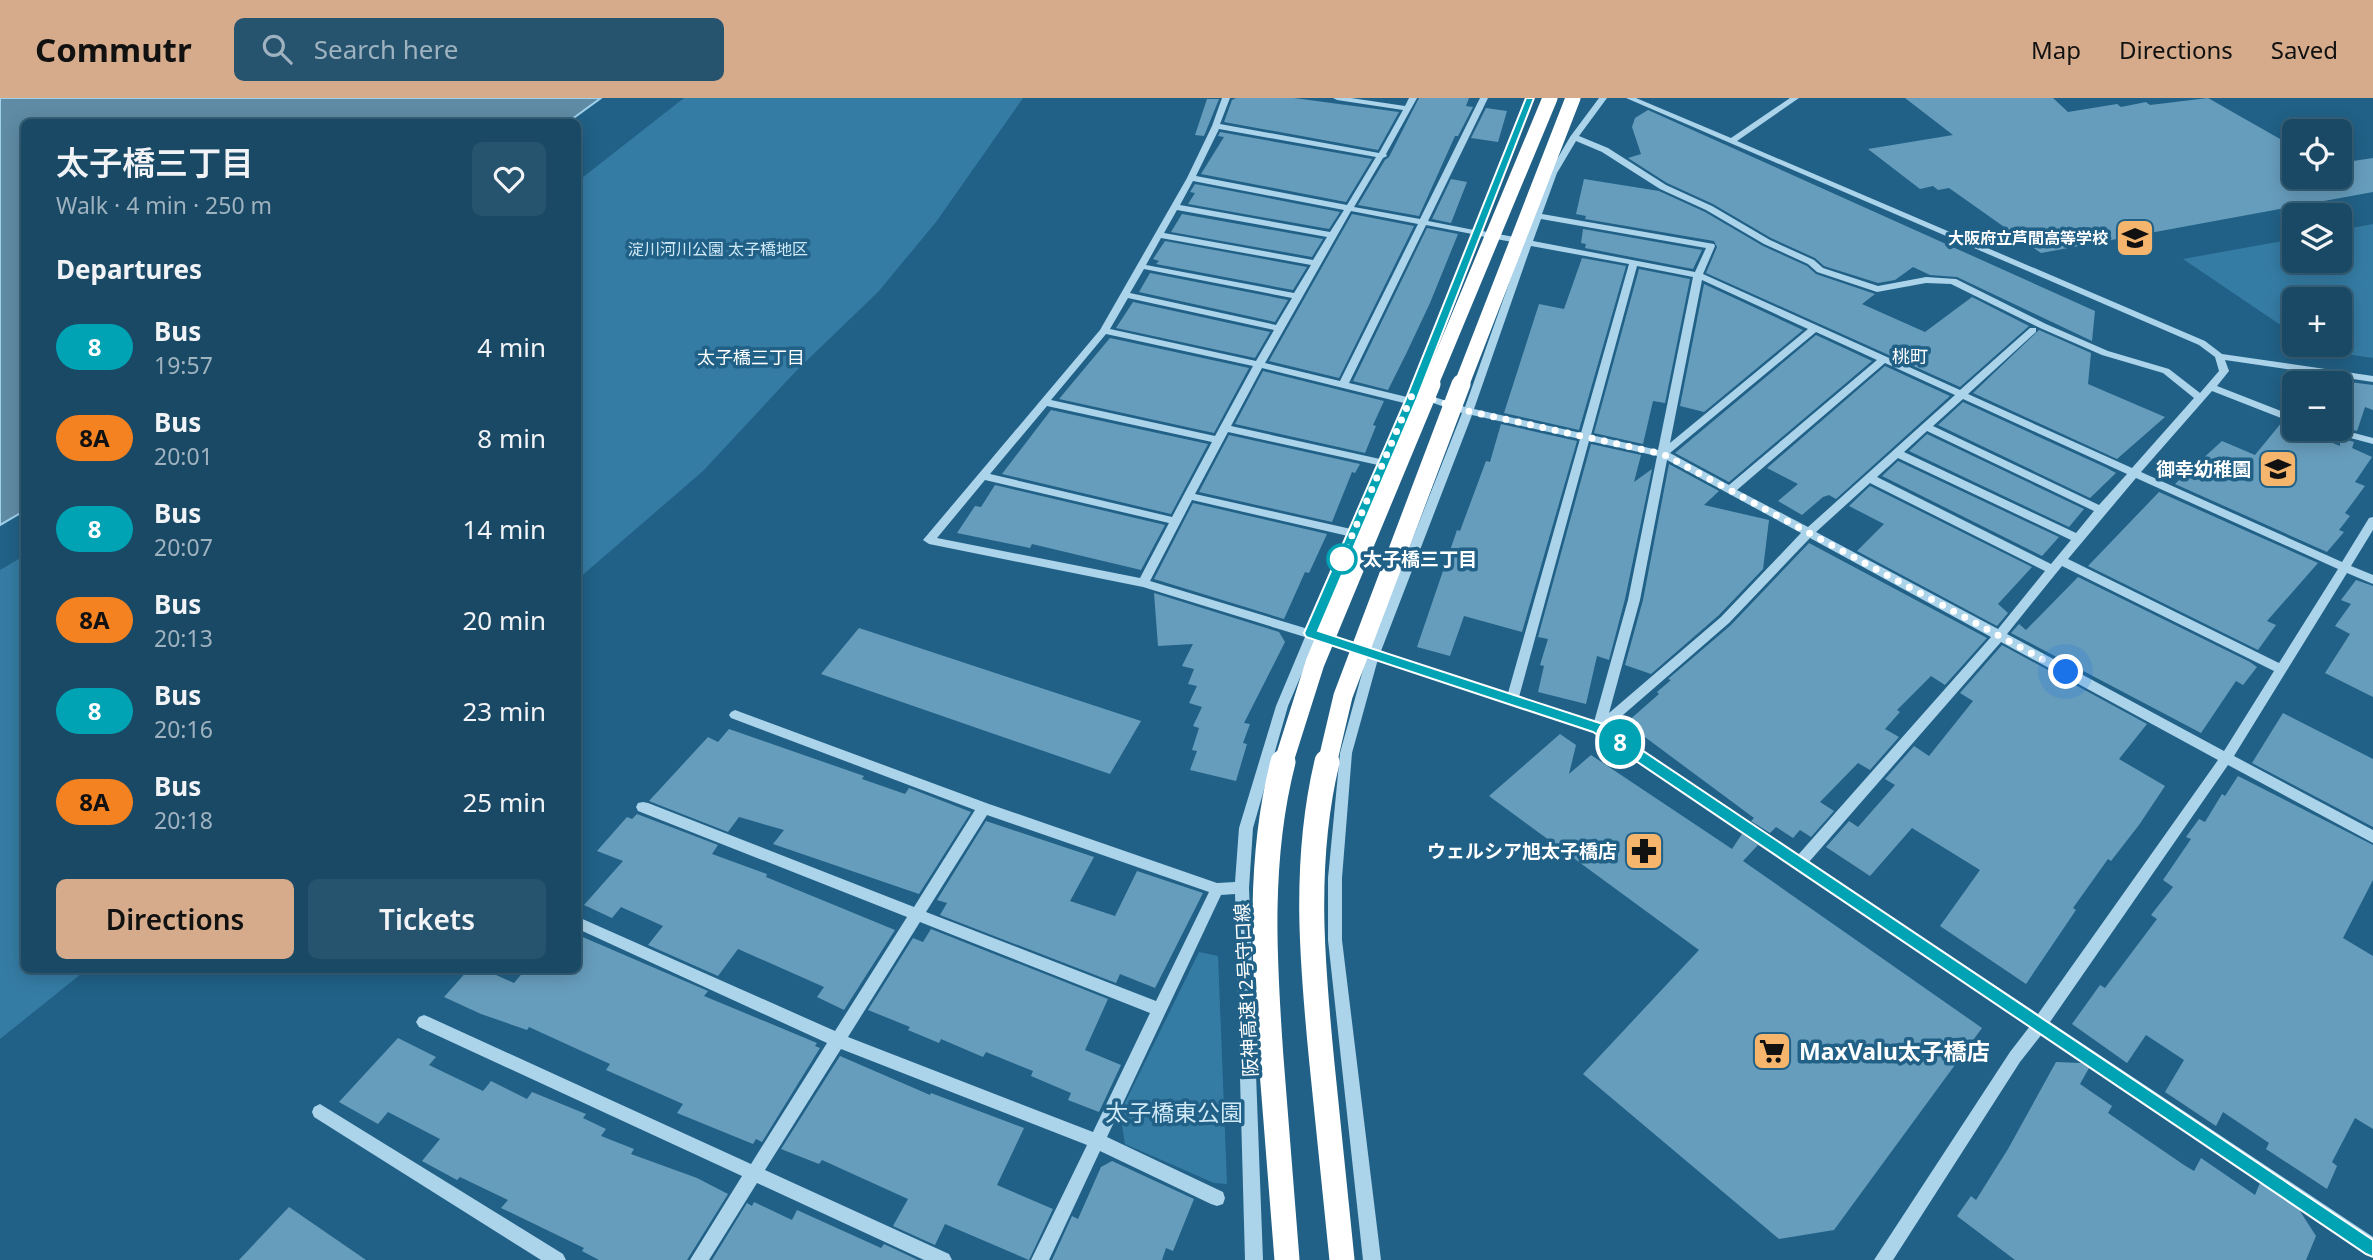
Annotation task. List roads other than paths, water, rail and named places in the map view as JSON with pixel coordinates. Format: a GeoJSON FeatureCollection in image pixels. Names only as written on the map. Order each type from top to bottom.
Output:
{"type":"FeatureCollection","features":[{"type":"Feature","properties":{"kind":"highway","name":"阪神高速12号守口線"},"geometry":{"type":"LineString","coordinates":[[1287,1260],[1264,961],[1264,895],[1270,829],[1280,776],[1295,720],[1315,663],[1550,98]]}},
{"type":"Feature","properties":{"kind":"highway"},"geometry":{"type":"LineString","coordinates":[[1342,1260],[1312,965],[1310,897],[1322,783],[1343,696],[1373,610],[1573,98]]}},
{"type":"Feature","properties":{"kind":"street"},"geometry":{"type":"LineString","coordinates":[[1226,98],[1191,178],[1104,331],[929,540],[1143,583],[1374,653],[1598,728],[2373,1247]]}},
{"type":"Feature","properties":{"kind":"street"},"geometry":{"type":"LineString","coordinates":[[1337,98],[1408,109]]}},
{"type":"Feature","properties":{"kind":"street"},"geometry":{"type":"LineString","coordinates":[[1143,583],[1258,364],[1348,207],[1383,156],[1413,98]]}},
{"type":"Feature","properties":{"kind":"street"},"geometry":{"type":"LineString","coordinates":[[1343,385],[1484,98]]}},
{"type":"Feature","properties":{"kind":"street"},"geometry":{"type":"LineString","coordinates":[[1254,1260],[1242,888],[1246,828],[1251,806],[1282,706],[1310,633],[1412,397],[1530,98]]}},
{"type":"Feature","properties":{"kind":"street"},"geometry":{"type":"LineString","coordinates":[[1372,1260],[1335,940],[1335,878],[1346,753],[1374,653],[1468,411],[1553,173],[1574,136],[1603,98]]}},
{"type":"Feature","properties":{"kind":"street"},"geometry":{"type":"LineString","coordinates":[[1630,98],[2202,343],[2219,356],[2373,379]]}},
{"type":"Feature","properties":{"kind":"street"},"geometry":{"type":"LineString","coordinates":[[1732,141],[1795,98]]}},
{"type":"Feature","properties":{"kind":"street"},"geometry":{"type":"LineString","coordinates":[[1216,126],[1383,156]]}},
{"type":"Feature","properties":{"kind":"street"},"geometry":{"type":"LineString","coordinates":[[1574,136],[1605,150],[1663,187],[1811,262],[1820,270],[1877,289],[1926,280],[1953,281],[2043,326],[2105,353],[2166,371],[2199,397]]}},
{"type":"Feature","properties":{"kind":"street"},"geometry":{"type":"LineString","coordinates":[[1191,178],[1698,275],[2373,580]]}},
{"type":"Feature","properties":{"kind":"street"},"geometry":{"type":"LineString","coordinates":[[1174,207],[1332,235]]}},
{"type":"Feature","properties":{"kind":"street"},"geometry":{"type":"LineString","coordinates":[[1538,216],[1710,246],[1698,275],[1634,600],[1598,728]]}},
{"type":"Feature","properties":{"kind":"street"},"geometry":{"type":"LineString","coordinates":[[1158,235],[1316,263]]}},
{"type":"Feature","properties":{"kind":"street"},"geometry":{"type":"LineString","coordinates":[[1513,698],[1588,436],[1634,262]]}},
{"type":"Feature","properties":{"kind":"street"},"geometry":{"type":"LineString","coordinates":[[1140,266],[1297,296]]}},
{"type":"Feature","properties":{"kind":"street"},"geometry":{"type":"LineString","coordinates":[[1124,294],[1279,328]]}},
{"type":"Feature","properties":{"kind":"street"},"geometry":{"type":"LineString","coordinates":[[1663,454],[1815,328]]}},
{"type":"Feature","properties":{"kind":"street"},"geometry":{"type":"LineString","coordinates":[[1598,728],[1726,620],[1808,533],[2033,330]]}},
{"type":"Feature","properties":{"kind":"street"},"geometry":{"type":"LineString","coordinates":[[1104,331],[1663,454],[2373,837]]}},
{"type":"Feature","properties":{"kind":"street"},"geometry":{"type":"LineString","coordinates":[[1800,862],[1999,636],[2101,510],[2224,371],[2219,356]]}},
{"type":"Feature","properties":{"kind":"street"},"geometry":{"type":"LineString","coordinates":[[1730,490],[1883,360]]}},
{"type":"Feature","properties":{"kind":"street"},"geometry":{"type":"LineString","coordinates":[[2209,386],[2282,415]]}},
{"type":"Feature","properties":{"kind":"street"},"geometry":{"type":"LineString","coordinates":[[1044,402],[1218,440]]}},
{"type":"Feature","properties":{"kind":"street"},"geometry":{"type":"LineString","coordinates":[[1926,427],[2101,510]]}},
{"type":"Feature","properties":{"kind":"street"},"geometry":{"type":"LineString","coordinates":[[1224,428],[1384,463]]}},
{"type":"Feature","properties":{"kind":"street"},"geometry":{"type":"LineString","coordinates":[[2352,435],[2373,441]]}},
{"type":"Feature","properties":{"kind":"street"},"geometry":{"type":"LineString","coordinates":[[1897,453],[2078,539]]}},
{"type":"Feature","properties":{"kind":"street"},"geometry":{"type":"LineString","coordinates":[[983,476],[1175,521]]}},
{"type":"Feature","properties":{"kind":"street"},"geometry":{"type":"LineString","coordinates":[[1870,478],[2280,669]]}},
{"type":"Feature","properties":{"kind":"street"},"geometry":{"type":"LineString","coordinates":[[1188,496],[1353,533]]}},
{"type":"Feature","properties":{"kind":"street"},"geometry":{"type":"LineString","coordinates":[[1883,1260],[2015,1057],[2225,758],[2373,521]]}},
{"type":"Feature","properties":{"kind":"street"},"geometry":{"type":"LineString","coordinates":[[734,715],[1217,889],[1242,888]]}},
{"type":"Feature","properties":{"kind":"street"},"geometry":{"type":"LineString","coordinates":[[643,807],[1160,1010]]}},
{"type":"Feature","properties":{"kind":"street"},"geometry":{"type":"LineString","coordinates":[[699,1260],[984,807]]}},
{"type":"Feature","properties":{"kind":"street"},"geometry":{"type":"LineString","coordinates":[[1040,1260],[1217,889]]}},
{"type":"Feature","properties":{"kind":"street"},"geometry":{"type":"LineString","coordinates":[[581,924],[837,1040],[1097,1141],[1217,1198]]}},
{"type":"Feature","properties":{"kind":"street"},"geometry":{"type":"LineString","coordinates":[[424,1022],[943,1260]]}},
{"type":"Feature","properties":{"kind":"street"},"geometry":{"type":"LineString","coordinates":[[320,1112],[557,1260]]}},
{"type":"Feature","properties":{"kind":"place","name":"大阪府立芦間高等学校"},"geometry":{"type":"Point","coordinates":[2135,238]}},
{"type":"Feature","properties":{"kind":"place","name":"御幸幼稚園"},"geometry":{"type":"Point","coordinates":[2278,469]}},
{"type":"Feature","properties":{"kind":"place","name":"太子橋三丁目"},"geometry":{"type":"Point","coordinates":[1342,559]}},
{"type":"Feature","properties":{"kind":"place","name":"ウェルシア旭太子橋店"},"geometry":{"type":"Point","coordinates":[1644,851]}},
{"type":"Feature","properties":{"kind":"place","name":"MaxValu太子橋店"},"geometry":{"type":"Point","coordinates":[1772,1051]}},
{"type":"Feature","properties":{"kind":"district","name":"桃町"},"geometry":{"type":"Point","coordinates":[1910,356]}},
{"type":"Feature","properties":{"kind":"district","name":"太子橋三丁目"},"geometry":{"type":"Point","coordinates":[751,357]}},
{"type":"Feature","properties":{"kind":"park label","name":"淀川河川公園 太子橋地区"},"geometry":{"type":"Point","coordinates":[718,249]}},
{"type":"Feature","properties":{"kind":"park label","name":"太子橋東公園"},"geometry":{"type":"Point","coordinates":[1174,1112]}}]}
